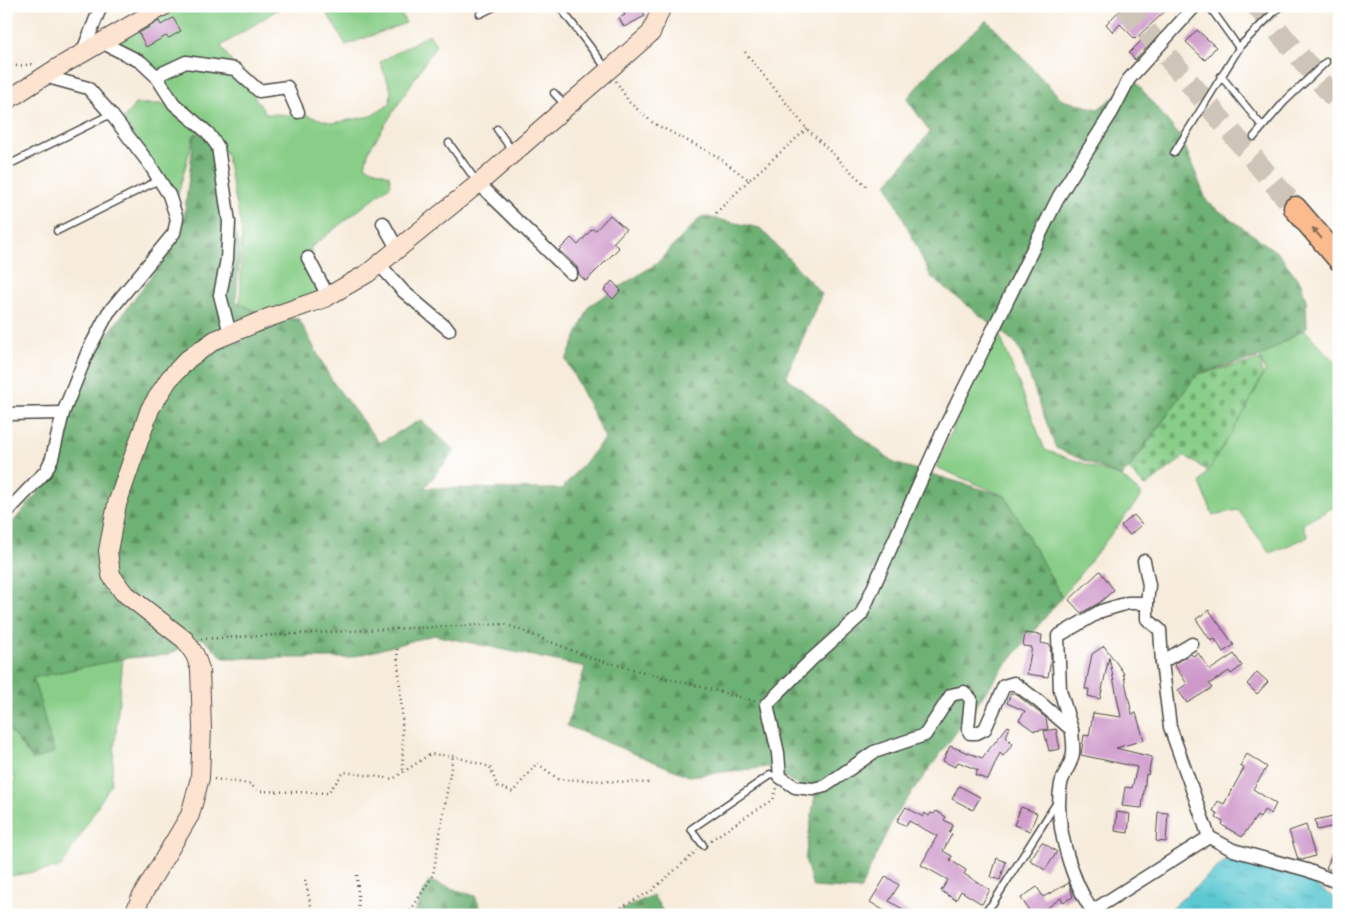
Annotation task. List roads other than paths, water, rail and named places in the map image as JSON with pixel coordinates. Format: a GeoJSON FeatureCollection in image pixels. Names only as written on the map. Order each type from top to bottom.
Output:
{"type":"FeatureCollection","features":[{"type":"Feature","properties":{"kind":"highway"},"geometry":{"type":"LineString","coordinates":[[1295,208],[1339,259]]}},
{"type":"Feature","properties":{"kind":"street"},"geometry":{"type":"LineString","coordinates":[[82,53],[101,6]]}},
{"type":"Feature","properties":{"kind":"street"},"geometry":{"type":"LineString","coordinates":[[6,101],[82,53],[164,6]]}},
{"type":"Feature","properties":{"kind":"street"},"geometry":{"type":"LineString","coordinates":[[134,915],[140,899],[190,815],[200,778],[202,729],[200,669],[195,655],[185,640],[123,592],[111,575],[108,551],[117,504],[150,409],[169,380],[188,359],[215,340],[328,296],[368,273],[398,250],[514,153],[651,33],[662,6]]}},
{"type":"Feature","properties":{"kind":"street"},"geometry":{"type":"LineString","coordinates":[[1072,730],[1014,683],[1004,686],[985,729],[977,733],[970,733],[968,729],[971,699],[964,692],[951,695],[925,735],[874,752],[824,786],[813,789],[795,787],[780,777],[778,753],[767,704],[861,614],[943,431],[1059,196],[1112,112],[1129,79],[1195,6]]}},
{"type":"Feature","properties":{"kind":"street"},"geometry":{"type":"LineString","coordinates":[[106,39],[109,46],[141,62],[156,76],[174,104],[208,133],[218,147],[229,222],[228,260],[220,295],[230,334]]}},
{"type":"Feature","properties":{"kind":"street"},"geometry":{"type":"LineString","coordinates":[[156,76],[186,62],[235,69],[259,90],[287,87],[298,112]]}},
{"type":"Feature","properties":{"kind":"street"},"geometry":{"type":"LineString","coordinates":[[6,513],[46,471],[52,458],[63,412],[88,352],[108,313],[174,233],[178,219],[169,195],[148,162],[88,88],[44,76]]}},
{"type":"Feature","properties":{"kind":"street"},"geometry":{"type":"LineString","coordinates":[[478,183],[570,273]]}},
{"type":"Feature","properties":{"kind":"street"},"geometry":{"type":"LineString","coordinates":[[383,222],[398,250]]}},
{"type":"Feature","properties":{"kind":"street"},"geometry":{"type":"LineString","coordinates":[[308,258],[328,296]]}},
{"type":"Feature","properties":{"kind":"street"},"geometry":{"type":"LineString","coordinates":[[379,264],[403,291],[449,330]]}},
{"type":"Feature","properties":{"kind":"street"},"geometry":{"type":"LineString","coordinates":[[6,414],[63,412]]}},
{"type":"Feature","properties":{"kind":"street"},"geometry":{"type":"LineString","coordinates":[[1144,561],[1149,585],[1147,618],[1160,630],[1170,727],[1209,837],[1233,850],[1307,870],[1339,882]]}},
{"type":"Feature","properties":{"kind":"street"},"geometry":{"type":"LineString","coordinates":[[1147,603],[1128,603],[1101,611],[1058,636],[1060,690],[1072,730],[1073,754],[1061,782],[1058,801],[1059,820],[1075,878],[1093,913],[1209,837]]}},
{"type":"Feature","properties":{"kind":"street"},"geometry":{"type":"LineString","coordinates":[[1162,662],[1192,644]]}},
{"type":"Feature","properties":{"kind":"lane"},"geometry":{"type":"LineString","coordinates":[[480,14],[496,6]]}},
{"type":"Feature","properties":{"kind":"lane"},"geometry":{"type":"LineString","coordinates":[[559,6],[608,70]]}},
{"type":"Feature","properties":{"kind":"lane"},"geometry":{"type":"LineString","coordinates":[[1209,6],[1239,48]]}},
{"type":"Feature","properties":{"kind":"lane"},"geometry":{"type":"LineString","coordinates":[[1174,152],[1239,48],[1280,6]]}},
{"type":"Feature","properties":{"kind":"lane"},"geometry":{"type":"LineString","coordinates":[[1254,137],[1284,102],[1326,62]]}},
{"type":"Feature","properties":{"kind":"lane"},"geometry":{"type":"LineString","coordinates":[[1221,76],[1262,126]]}},
{"type":"Feature","properties":{"kind":"lane"},"geometry":{"type":"LineString","coordinates":[[554,93],[566,107]]}},
{"type":"Feature","properties":{"kind":"lane"},"geometry":{"type":"LineString","coordinates":[[6,166],[111,114]]}},
{"type":"Feature","properties":{"kind":"lane"},"geometry":{"type":"LineString","coordinates":[[496,129],[514,153]]}},
{"type":"Feature","properties":{"kind":"lane"},"geometry":{"type":"LineString","coordinates":[[449,143],[478,183]]}},
{"type":"Feature","properties":{"kind":"lane"},"geometry":{"type":"LineString","coordinates":[[57,231],[159,180]]}},
{"type":"Feature","properties":{"kind":"lane"},"geometry":{"type":"LineString","coordinates":[[704,846],[691,829],[770,775],[780,777]]}},
{"type":"Feature","properties":{"kind":"lane"},"geometry":{"type":"LineString","coordinates":[[982,915],[993,903],[1058,801]]}},
{"type":"Feature","properties":{"kind":"water"},"geometry":{"type":"Polygon","coordinates":[[[1229,857],[1307,880],[1339,901],[1339,915],[1164,915],[1229,857]]]}},
{"type":"Feature","properties":{"kind":"tunnel"},"geometry":{"type":"LineString","coordinates":[[1125,6],[1295,208]]}},
{"type":"Feature","properties":{"kind":"tunnel"},"geometry":{"type":"LineString","coordinates":[[1257,6],[1339,103]]}}]}
